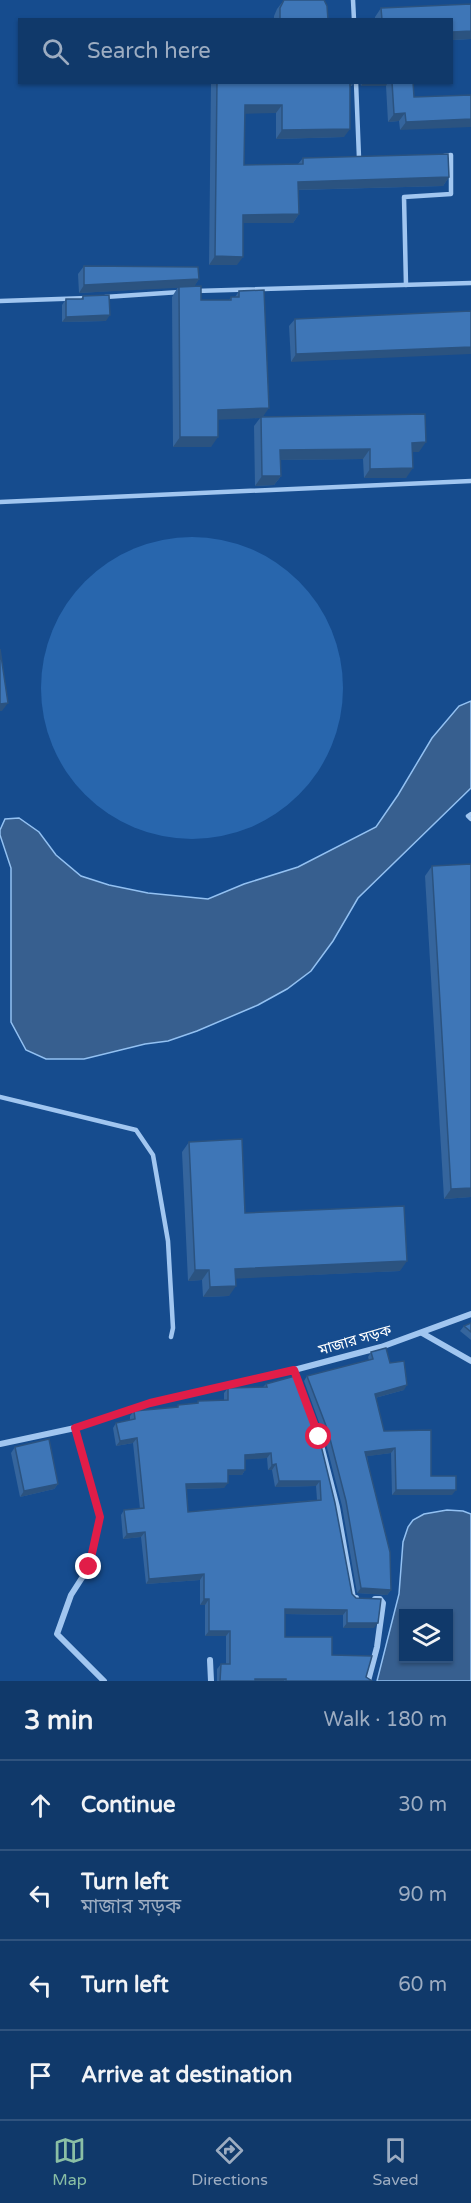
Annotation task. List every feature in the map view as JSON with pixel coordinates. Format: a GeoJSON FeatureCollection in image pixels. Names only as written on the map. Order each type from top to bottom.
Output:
{"type":"FeatureCollection","features":[{"type":"Feature","properties":{"kind":"street","name":"মাজার সড়ক"},"geometry":{"type":"LineString","coordinates":[[0,1444],[75,1428],[150,1403],[294,1370],[381,1347],[471,1314]]}},
{"type":"Feature","properties":{"kind":"street"},"geometry":{"type":"LineString","coordinates":[[422,1333],[471,1361]]}},
{"type":"Feature","properties":{"kind":"street"},"geometry":{"type":"LineString","coordinates":[[294,1370],[319,1437],[338,1507],[353,1598],[362,1599]]}},
{"type":"Feature","properties":{"kind":"street"},"geometry":{"type":"LineString","coordinates":[[75,1428],[100,1517],[89,1567],[71,1595],[57,1634],[104,1681]]}},
{"type":"Feature","properties":{"kind":"street"},"geometry":{"type":"LineString","coordinates":[[368,1681],[377,1647],[383,1603],[380,1599],[371,1599]]}},
{"type":"Feature","properties":{"kind":"street"},"geometry":{"type":"LineString","coordinates":[[210,1660],[211,1681]]}},
{"type":"Feature","properties":{"kind":"lane"},"geometry":{"type":"LineString","coordinates":[[353,0],[354,18]]}},
{"type":"Feature","properties":{"kind":"lane"},"geometry":{"type":"LineString","coordinates":[[356,84],[359,158],[370,158]]}},
{"type":"Feature","properties":{"kind":"lane"},"geometry":{"type":"LineString","coordinates":[[406,285],[404,197],[451,194],[451,155],[439,156]]}},
{"type":"Feature","properties":{"kind":"lane"},"geometry":{"type":"LineString","coordinates":[[194,291],[471,283]]}},
{"type":"Feature","properties":{"kind":"lane"},"geometry":{"type":"LineString","coordinates":[[101,297],[182,292]]}},
{"type":"Feature","properties":{"kind":"lane"},"geometry":{"type":"LineString","coordinates":[[0,301],[90,297]]}},
{"type":"Feature","properties":{"kind":"lane"},"geometry":{"type":"LineString","coordinates":[[0,502],[471,480]]}},
{"type":"Feature","properties":{"kind":"lane"},"geometry":{"type":"LineString","coordinates":[[471,814],[468,816],[471,819]]}},
{"type":"Feature","properties":{"kind":"lane"},"geometry":{"type":"LineString","coordinates":[[0,1097],[136,1130],[153,1155],[168,1241],[173,1328],[171,1337]]}},
{"type":"Feature","properties":{"kind":"shaded area"},"geometry":{"type":"Polygon","coordinates":[[[192,537],[221,540],[250,549],[276,563],[299,581],[317,604],[331,630],[340,659],[343,688],[340,717],[331,746],[317,772],[299,795],[276,813],[250,827],[221,836],[192,839],[163,836],[134,827],[108,813],[85,795],[67,772],[53,746],[44,717],[41,688],[44,659],[53,630],[67,604],[85,581],[108,563],[134,549],[163,540],[192,537]]]}},
{"type":"Feature","properties":{"kind":"shaded area"},"geometry":{"type":"Polygon","coordinates":[[[471,701],[471,788],[358,898],[333,941],[311,971],[287,989],[258,1005],[168,1041],[145,1044],[84,1059],[46,1059],[26,1050],[11,1022],[11,868],[0,835],[5,819],[19,818],[39,832],[56,855],[81,876],[109,885],[148,893],[208,899],[244,884],[298,867],[376,827],[432,738],[459,706],[471,701]]]}},
{"type":"Feature","properties":{"kind":"shaded area"},"geometry":{"type":"Polygon","coordinates":[[[447,1510],[471,1514],[471,1681],[377,1681],[399,1594],[403,1542],[413,1520],[424,1514],[447,1510]]]}},
{"type":"Feature","properties":{"kind":"building"},"geometry":{"type":"Polygon","coordinates":[[[284,0],[324,0],[328,18],[280,18],[280,8],[284,0]]]}},
{"type":"Feature","properties":{"kind":"building"},"geometry":{"type":"Polygon","coordinates":[[[471,4],[471,31],[453,32],[453,18],[382,18],[381,8],[471,4]]]}},
{"type":"Feature","properties":{"kind":"building"},"geometry":{"type":"Polygon","coordinates":[[[217,84],[350,84],[350,129],[282,130],[282,105],[245,105],[244,165],[303,164],[303,158],[448,154],[449,177],[298,182],[299,214],[243,215],[243,257],[215,256],[217,84]]]}},
{"type":"Feature","properties":{"kind":"building"},"geometry":{"type":"Polygon","coordinates":[[[392,84],[413,84],[414,97],[471,95],[471,119],[406,122],[405,113],[394,114],[392,84]]]}},
{"type":"Feature","properties":{"kind":"building"},"geometry":{"type":"Polygon","coordinates":[[[84,266],[198,267],[199,279],[84,285],[84,266]]]}},
{"type":"Feature","properties":{"kind":"building"},"geometry":{"type":"Polygon","coordinates":[[[201,286],[201,300],[231,300],[231,297],[239,297],[239,291],[264,290],[269,408],[218,410],[218,437],[180,437],[179,287],[201,286]]]}},
{"type":"Feature","properties":{"kind":"building"},"geometry":{"type":"Polygon","coordinates":[[[109,295],[110,315],[66,317],[66,299],[109,295]]]}},
{"type":"Feature","properties":{"kind":"building"},"geometry":{"type":"Polygon","coordinates":[[[471,311],[471,347],[296,354],[295,319],[471,311]]]}},
{"type":"Feature","properties":{"kind":"building"},"geometry":{"type":"Polygon","coordinates":[[[425,414],[426,442],[412,443],[413,468],[370,469],[370,449],[280,450],[281,476],[262,476],[261,417],[425,414]]]}},
{"type":"Feature","properties":{"kind":"building"},"geometry":{"type":"Polygon","coordinates":[[[0,649],[8,703],[0,704],[0,649]]]}},
{"type":"Feature","properties":{"kind":"building"},"geometry":{"type":"Polygon","coordinates":[[[471,864],[471,1188],[451,1189],[432,866],[471,864]]]}},
{"type":"Feature","properties":{"kind":"building"},"geometry":{"type":"Polygon","coordinates":[[[242,1139],[245,1213],[404,1206],[407,1261],[235,1269],[236,1286],[210,1287],[209,1270],[195,1270],[189,1142],[242,1139]]]}},
{"type":"Feature","properties":{"kind":"building"},"geometry":{"type":"Polygon","coordinates":[[[471,1323],[471,1332],[464,1326],[471,1323]]]}},
{"type":"Feature","properties":{"kind":"building"},"geometry":{"type":"Polygon","coordinates":[[[386,1348],[390,1363],[404,1361],[407,1385],[375,1394],[384,1431],[431,1430],[431,1476],[456,1476],[456,1490],[396,1490],[395,1448],[365,1452],[390,1552],[391,1590],[361,1588],[346,1501],[328,1431],[307,1376],[373,1359],[371,1352],[386,1348]]]}},
{"type":"Feature","properties":{"kind":"building"},"geometry":{"type":"Polygon","coordinates":[[[295,1376],[318,1433],[335,1503],[352,1594],[356,1598],[381,1599],[378,1623],[347,1623],[347,1610],[285,1609],[285,1637],[332,1637],[332,1655],[372,1656],[366,1677],[372,1681],[255,1679],[255,1681],[220,1681],[221,1664],[230,1664],[230,1631],[209,1631],[209,1599],[204,1599],[204,1574],[149,1579],[145,1532],[127,1534],[124,1510],[144,1508],[137,1438],[120,1441],[116,1423],[135,1419],[134,1411],[178,1407],[178,1405],[198,1403],[198,1401],[228,1400],[228,1388],[267,1387],[266,1384],[295,1376]],[[271,1453],[245,1455],[245,1470],[228,1470],[228,1483],[186,1484],[188,1512],[321,1500],[320,1481],[279,1481],[276,1464],[272,1465],[271,1453]]]}},
{"type":"Feature","properties":{"kind":"building"},"geometry":{"type":"Polygon","coordinates":[[[49,1439],[58,1484],[24,1491],[15,1447],[49,1439]]]}},
{"type":"Feature","properties":{"kind":"route"},"geometry":{"type":"LineString","coordinates":[[89,1567],[100,1517],[75,1428],[150,1403],[294,1370],[319,1437]]}}]}
